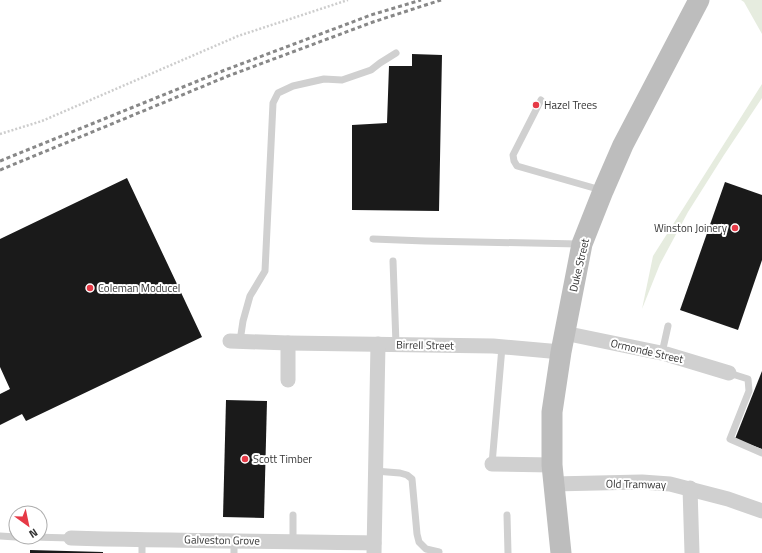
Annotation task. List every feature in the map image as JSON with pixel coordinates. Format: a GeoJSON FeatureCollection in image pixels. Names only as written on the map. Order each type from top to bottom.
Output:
{"type":"FeatureCollection","features":[{"type":"Feature","properties":{"kind":"street","name":"Duke Street"},"geometry":{"type":"LineString","coordinates":[[561,553],[552,475],[552,412],[563,342],[582,244],[603,191],[624,145],[699,0]]}},
{"type":"Feature","properties":{"kind":"street","name":"Birrell Street"},"geometry":{"type":"LineString","coordinates":[[235,341],[502,347],[563,342]]}},
{"type":"Feature","properties":{"kind":"street","name":"Ormonde Street"},"geometry":{"type":"LineString","coordinates":[[563,342],[662,353],[729,373]]}},
{"type":"Feature","properties":{"kind":"street"},"geometry":{"type":"LineString","coordinates":[[288,343],[288,380]]}},
{"type":"Feature","properties":{"kind":"street","name":"Galveston Grove"},"geometry":{"type":"LineString","coordinates":[[70,538],[142,546],[234,547],[293,541],[374,548],[378,344]]}},
{"type":"Feature","properties":{"kind":"street","name":"Old Tramway"},"geometry":{"type":"LineString","coordinates":[[492,464],[552,475],[670,484],[728,499],[762,511]]}},
{"type":"Feature","properties":{"kind":"street"},"geometry":{"type":"LineString","coordinates":[[690,488],[692,553]]}},
{"type":"Feature","properties":{"kind":"lane"},"geometry":{"type":"LineString","coordinates":[[235,341],[243,321],[250,296],[265,271],[273,103],[278,93],[293,86],[324,79],[342,80],[357,75],[371,70],[380,62],[396,53]]}},
{"type":"Feature","properties":{"kind":"lane"},"geometry":{"type":"LineString","coordinates":[[541,100],[513,155],[517,166],[603,191]]}},
{"type":"Feature","properties":{"kind":"lane"},"geometry":{"type":"LineString","coordinates":[[373,239],[582,244]]}},
{"type":"Feature","properties":{"kind":"lane"},"geometry":{"type":"LineString","coordinates":[[393,261],[396,344]]}},
{"type":"Feature","properties":{"kind":"lane"},"geometry":{"type":"LineString","coordinates":[[662,353],[668,326]]}},
{"type":"Feature","properties":{"kind":"lane"},"geometry":{"type":"LineString","coordinates":[[492,464],[502,347]]}},
{"type":"Feature","properties":{"kind":"lane"},"geometry":{"type":"LineString","coordinates":[[729,373],[748,379],[749,391],[730,440],[762,453]]}},
{"type":"Feature","properties":{"kind":"lane"},"geometry":{"type":"LineString","coordinates":[[375,472],[400,473],[407,475],[412,479],[419,542],[426,549],[439,552]]}},
{"type":"Feature","properties":{"kind":"lane"},"geometry":{"type":"LineString","coordinates":[[293,515],[293,541]]}},
{"type":"Feature","properties":{"kind":"lane"},"geometry":{"type":"LineString","coordinates":[[507,515],[508,553]]}},
{"type":"Feature","properties":{"kind":"lane"},"geometry":{"type":"LineString","coordinates":[[48,537],[70,538]]}},
{"type":"Feature","properties":{"kind":"path"},"geometry":{"type":"LineString","coordinates":[[0,134],[42,121],[238,36],[348,0]]}},
{"type":"Feature","properties":{"kind":"shaded area"},"geometry":{"type":"Polygon","coordinates":[[[741,0],[762,0],[762,34],[744,2],[741,0]]]}},
{"type":"Feature","properties":{"kind":"shaded area"},"geometry":{"type":"Polygon","coordinates":[[[762,84],[762,98],[688,212],[660,264],[642,309],[653,256],[762,84]]]}},
{"type":"Feature","properties":{"kind":"building"},"geometry":{"type":"Polygon","coordinates":[[[412,54],[442,55],[439,211],[352,210],[352,125],[387,123],[389,66],[412,66],[412,54]]]}},
{"type":"Feature","properties":{"kind":"building","name":"Coleman Moducel"},"geometry":{"type":"Polygon","coordinates":[[[127,178],[202,337],[26,421],[22,414],[0,425],[0,394],[10,389],[0,367],[0,239],[127,178]]]}},
{"type":"Feature","properties":{"kind":"building","name":"Winston Joinery"},"geometry":{"type":"Polygon","coordinates":[[[725,182],[762,195],[762,260],[738,330],[680,310],[725,182]]]}},
{"type":"Feature","properties":{"kind":"building"},"geometry":{"type":"Polygon","coordinates":[[[762,371],[762,449],[735,439],[762,371]]]}},
{"type":"Feature","properties":{"kind":"building","name":"Scott Timber"},"geometry":{"type":"Polygon","coordinates":[[[226,400],[267,401],[264,518],[223,517],[226,400]]]}},
{"type":"Feature","properties":{"kind":"building"},"geometry":{"type":"Polygon","coordinates":[[[30,550],[103,552],[103,553],[30,553],[30,550]]]}},
{"type":"Feature","properties":{"kind":"railway"},"geometry":{"type":"LineString","coordinates":[[0,161],[225,70],[371,15],[421,0]]}},
{"type":"Feature","properties":{"kind":"railway"},"geometry":{"type":"LineString","coordinates":[[0,170],[228,76],[373,22],[441,0]]}},
{"type":"Feature","properties":{"kind":"place","name":"Hazel Trees"},"geometry":{"type":"Point","coordinates":[536,105]}},
{"type":"Feature","properties":{"kind":"place","name":"Winston Joinery"},"geometry":{"type":"Point","coordinates":[735,228]}},
{"type":"Feature","properties":{"kind":"place","name":"Coleman Moducel"},"geometry":{"type":"Point","coordinates":[90,288]}},
{"type":"Feature","properties":{"kind":"place","name":"Scott Timber"},"geometry":{"type":"Point","coordinates":[245,459]}}]}
